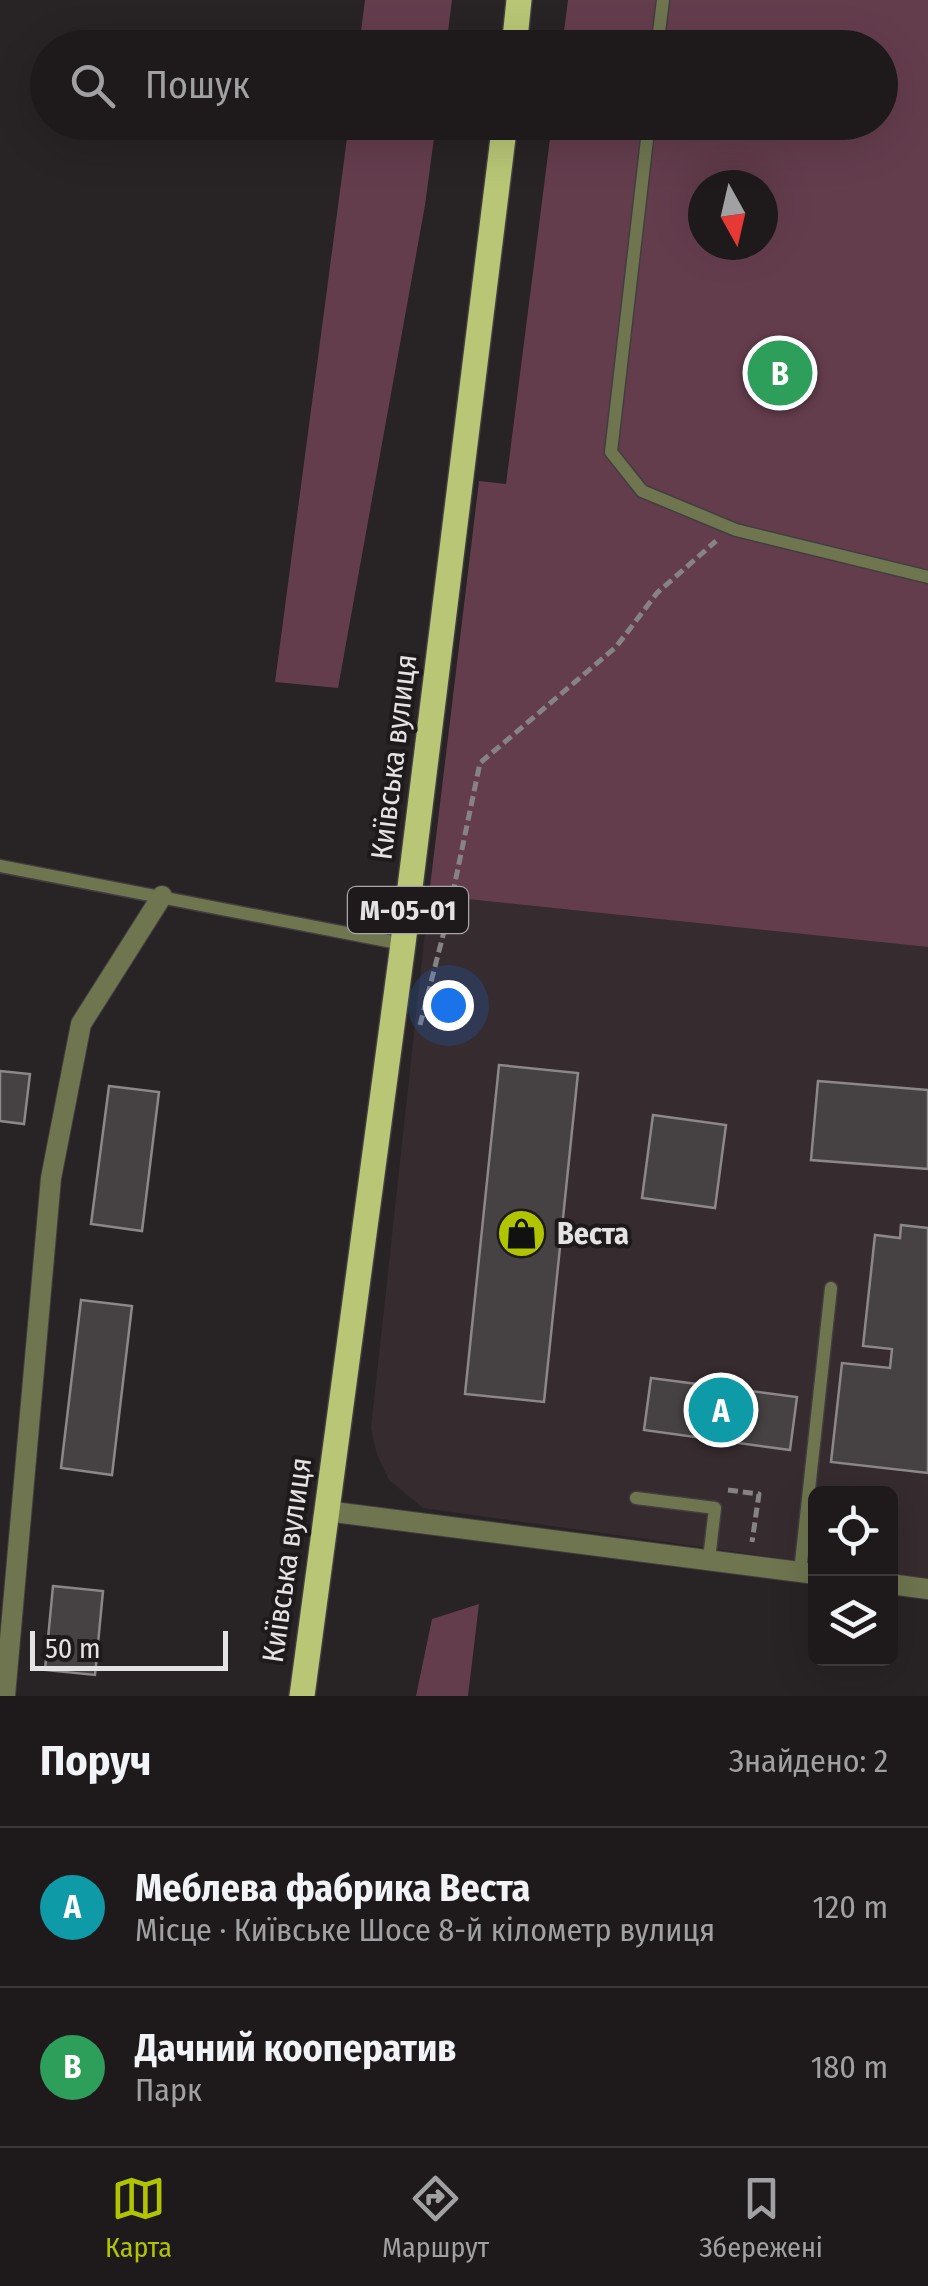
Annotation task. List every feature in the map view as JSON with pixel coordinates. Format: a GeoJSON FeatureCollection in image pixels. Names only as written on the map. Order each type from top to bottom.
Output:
{"type":"FeatureCollection","features":[{"type":"Feature","properties":{"kind":"main road"},"geometry":{"type":"LineString","coordinates":[[516,30],[519,0]]}},
{"type":"Feature","properties":{"kind":"main road","name":"Київська вулиця"},"geometry":{"type":"LineString","coordinates":[[302,1696],[404,944],[503,140]]}},
{"type":"Feature","properties":{"kind":"street"},"geometry":{"type":"LineString","coordinates":[[5,1696],[54,1159],[82,1024],[162,896]]}},
{"type":"Feature","properties":{"kind":"street"},"geometry":{"type":"LineString","coordinates":[[326,1511],[808,1573]]}},
{"type":"Feature","properties":{"kind":"street"},"geometry":{"type":"LineString","coordinates":[[898,1585],[928,1590]]}},
{"type":"Feature","properties":{"kind":"lane"},"geometry":{"type":"LineString","coordinates":[[659,30],[662,0]]}},
{"type":"Feature","properties":{"kind":"lane"},"geometry":{"type":"LineString","coordinates":[[646,140],[611,452],[642,491],[736,530],[928,577]]}},
{"type":"Feature","properties":{"kind":"lane"},"geometry":{"type":"LineString","coordinates":[[0,866],[404,944]]}},
{"type":"Feature","properties":{"kind":"lane"},"geometry":{"type":"LineString","coordinates":[[815,1486],[831,1288]]}},
{"type":"Feature","properties":{"kind":"lane"},"geometry":{"type":"LineString","coordinates":[[636,1498],[715,1508],[709,1559]]}},
{"type":"Feature","properties":{"kind":"path"},"geometry":{"type":"LineString","coordinates":[[418,1029],[444,936],[480,764],[616,647],[656,593],[720,538],[736,530]]}},
{"type":"Feature","properties":{"kind":"path"},"geometry":{"type":"LineString","coordinates":[[728,1490],[760,1494],[749,1565]]}},
{"type":"Feature","properties":{"kind":"shaded area"},"geometry":{"type":"Polygon","coordinates":[[[365,0],[452,0],[448,30],[361,30],[365,0]]]}},
{"type":"Feature","properties":{"kind":"shaded area"},"geometry":{"type":"Polygon","coordinates":[[[568,0],[928,0],[928,947],[429,895],[479,481],[506,484],[550,140],[898,140],[898,30],[564,30],[568,0]]]}},
{"type":"Feature","properties":{"kind":"shaded area"},"geometry":{"type":"Polygon","coordinates":[[[347,140],[434,140],[338,688],[275,682],[347,140]]]}},
{"type":"Feature","properties":{"kind":"shaded area"},"geometry":{"type":"Polygon","coordinates":[[[429,895],[928,947],[928,1579],[898,1575],[898,1486],[808,1486],[808,1562],[423,1508],[389,1480],[377,1455],[371,1428],[429,895]]]}},
{"type":"Feature","properties":{"kind":"shaded area"},"geometry":{"type":"Polygon","coordinates":[[[479,1604],[468,1696],[416,1696],[432,1619],[479,1604]]]}},
{"type":"Feature","properties":{"kind":"building","name":"Веста"},"geometry":{"type":"Polygon","coordinates":[[[499,1065],[578,1073],[544,1402],[465,1394],[499,1065]]]}},
{"type":"Feature","properties":{"kind":"building"},"geometry":{"type":"Polygon","coordinates":[[[0,1071],[30,1074],[24,1124],[0,1121],[0,1071]]]}},
{"type":"Feature","properties":{"kind":"building"},"geometry":{"type":"Polygon","coordinates":[[[818,1081],[928,1090],[928,1169],[811,1160],[818,1081]]]}},
{"type":"Feature","properties":{"kind":"building"},"geometry":{"type":"Polygon","coordinates":[[[109,1086],[159,1092],[142,1231],[91,1224],[109,1086]]]}},
{"type":"Feature","properties":{"kind":"building"},"geometry":{"type":"Polygon","coordinates":[[[653,1115],[726,1125],[715,1208],[642,1198],[653,1115]]]}},
{"type":"Feature","properties":{"kind":"building"},"geometry":{"type":"Polygon","coordinates":[[[901,1225],[928,1228],[928,1473],[831,1462],[842,1363],[890,1368],[892,1349],[863,1346],[875,1235],[900,1238],[901,1225]]]}},
{"type":"Feature","properties":{"kind":"building"},"geometry":{"type":"Polygon","coordinates":[[[81,1300],[132,1306],[112,1475],[61,1468],[81,1300]]]}},
{"type":"Feature","properties":{"kind":"building"},"geometry":{"type":"Polygon","coordinates":[[[651,1378],[797,1397],[790,1450],[644,1430],[651,1378]]]}},
{"type":"Feature","properties":{"kind":"building"},"geometry":{"type":"Polygon","coordinates":[[[53,1586],[103,1591],[95,1675],[45,1670],[53,1586]]]}},
{"type":"Feature","properties":{"kind":"place","name":"Дачний кооператив"},"geometry":{"type":"Point","coordinates":[780,373]}},
{"type":"Feature","properties":{"kind":"place","name":"Веста"},"geometry":{"type":"Point","coordinates":[522,1234]}},
{"type":"Feature","properties":{"kind":"place","name":"Меблева фабрика Веста"},"geometry":{"type":"Point","coordinates":[721,1410]}}]}
